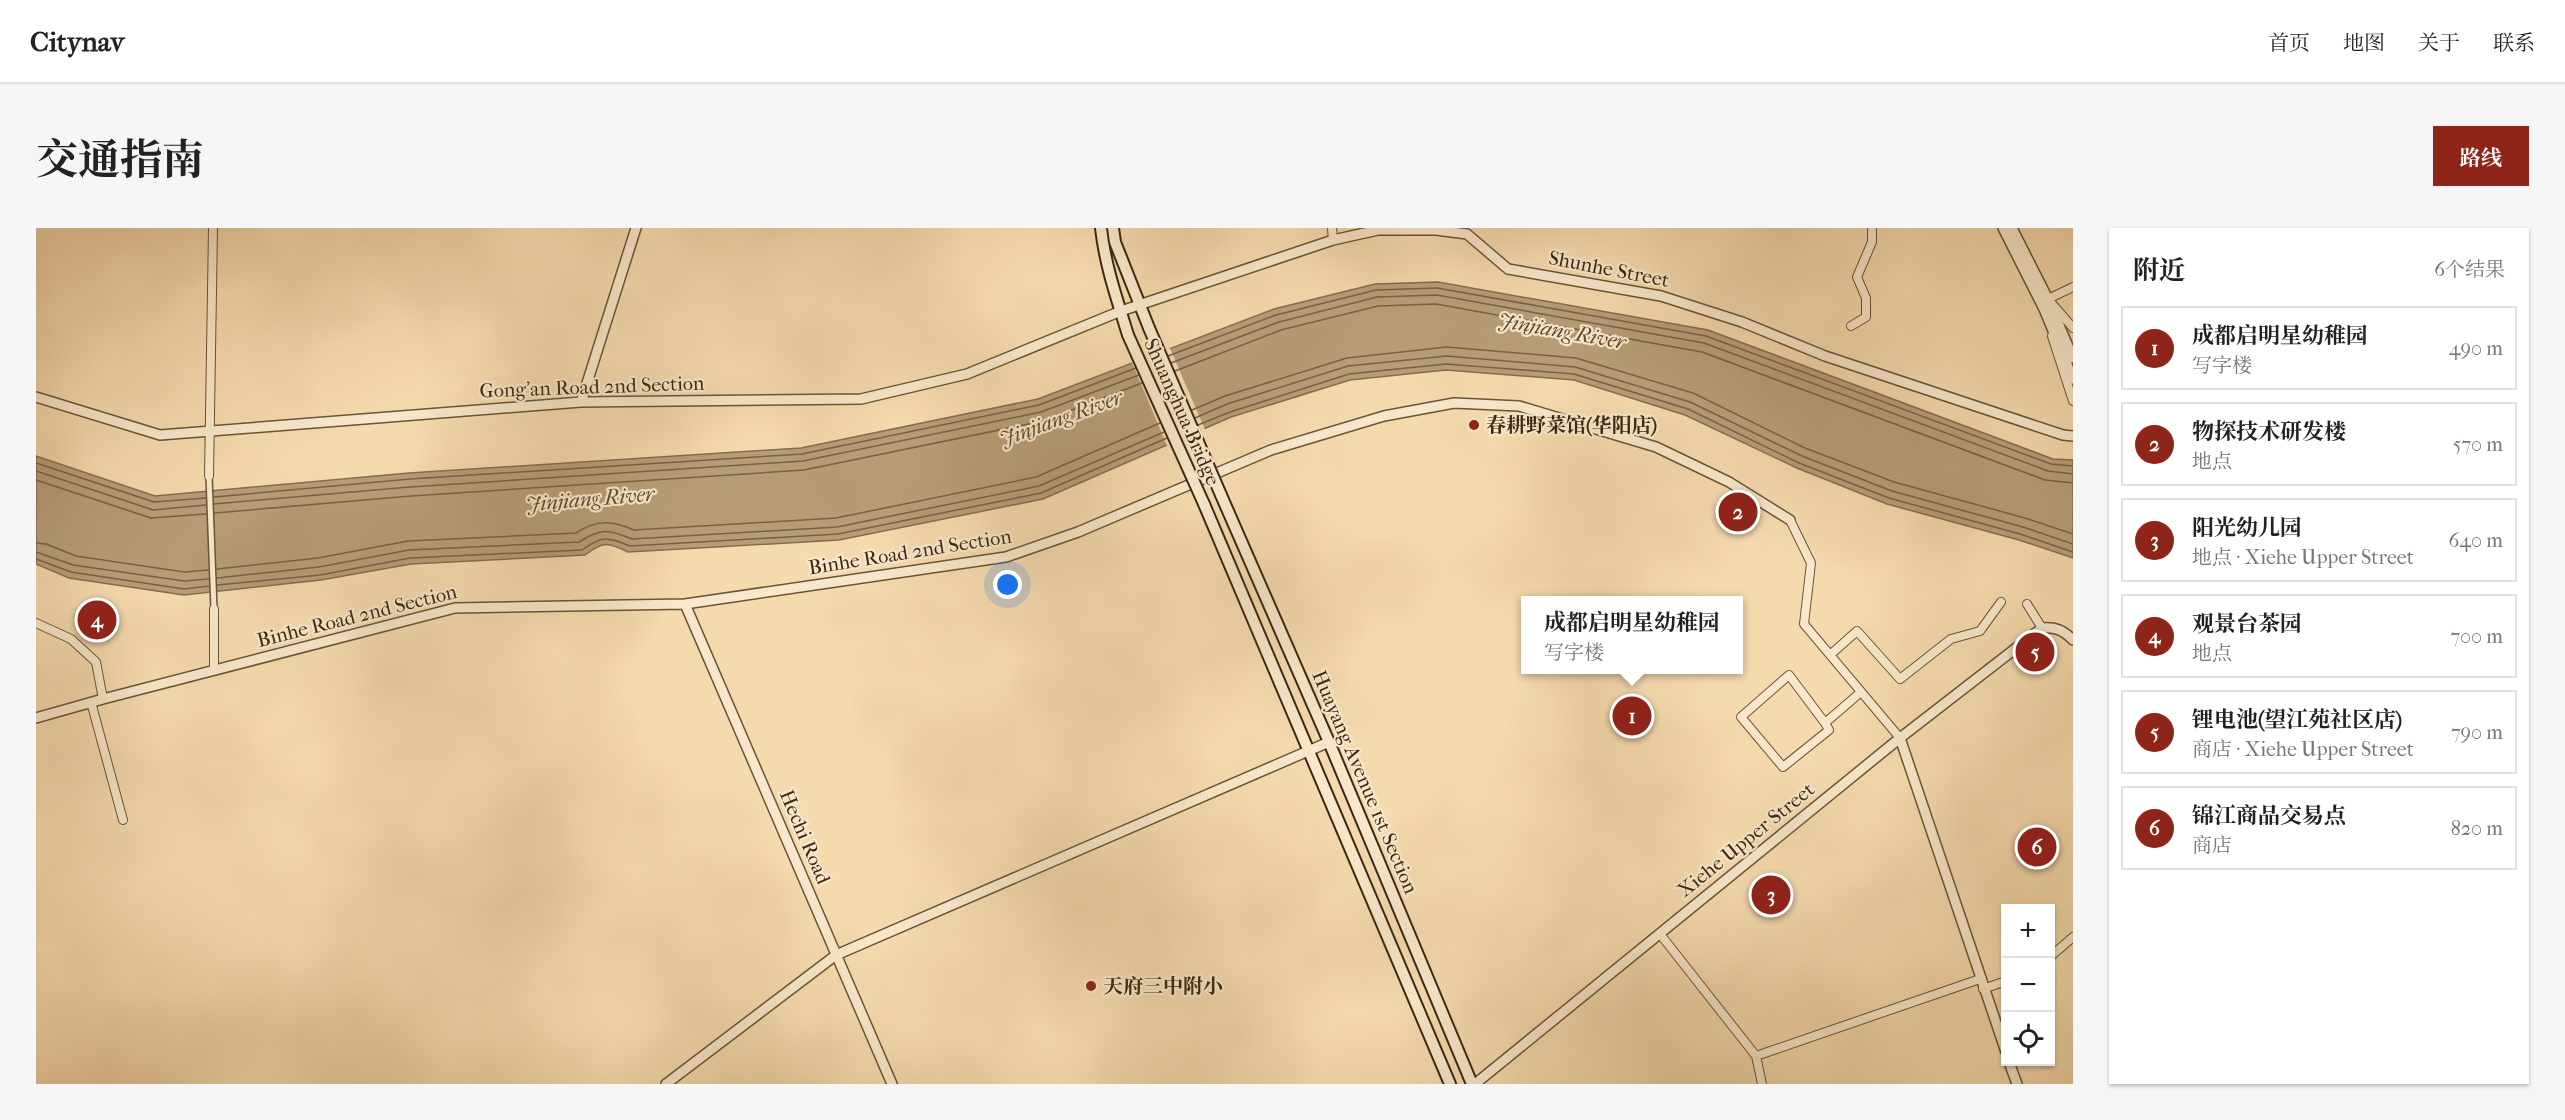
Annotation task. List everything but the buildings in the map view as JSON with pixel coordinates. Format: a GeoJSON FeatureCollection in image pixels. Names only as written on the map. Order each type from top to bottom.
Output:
{"type":"FeatureCollection","features":[{"type":"Feature","properties":{"kind":"main road","name":"Shuanghua Bridge"},"geometry":{"type":"LineString","coordinates":[[1101,228],[1103,248],[1128,334],[1204,504]]}},
{"type":"Feature","properties":{"kind":"main road","name":"Huayang Avenue 1st Section"},"geometry":{"type":"LineString","coordinates":[[1113,228],[1115,242],[1149,328],[1329,742],[1473,1084]]}},
{"type":"Feature","properties":{"kind":"main road","name":"Huayang Avenue 1st Section"},"geometry":{"type":"LineString","coordinates":[[1204,504],[1450,1084]]}},
{"type":"Feature","properties":{"kind":"street"},"geometry":{"type":"LineString","coordinates":[[213,228],[209,476],[214,670]]}},
{"type":"Feature","properties":{"kind":"street"},"geometry":{"type":"LineString","coordinates":[[581,402],[636,228]]}},
{"type":"Feature","properties":{"kind":"street"},"geometry":{"type":"LineString","coordinates":[[1332,228],[1334,240]]}},
{"type":"Feature","properties":{"kind":"street"},"geometry":{"type":"LineString","coordinates":[[1851,326],[1866,317],[1866,298],[1857,277],[1872,242],[1872,228]]}},
{"type":"Feature","properties":{"kind":"street"},"geometry":{"type":"LineString","coordinates":[[2003,228],[2044,309],[2073,379]]}},
{"type":"Feature","properties":{"kind":"street"},"geometry":{"type":"LineString","coordinates":[[2012,228],[2048,299],[2073,358]]}},
{"type":"Feature","properties":{"kind":"street","name":"Shunhe Street"},"geometry":{"type":"LineString","coordinates":[[1140,304],[1334,240],[1378,230],[1436,229],[1467,234],[1508,269],[1661,296],[1742,322],[1824,356],[2063,435],[2073,436]]}},
{"type":"Feature","properties":{"kind":"street"},"geometry":{"type":"LineString","coordinates":[[2048,299],[2073,287]]}},
{"type":"Feature","properties":{"kind":"street"},"geometry":{"type":"LineString","coordinates":[[2048,299],[2073,328]]}},
{"type":"Feature","properties":{"kind":"street","name":"Gong'an Road 2nd Section"},"geometry":{"type":"LineString","coordinates":[[36,397],[160,435],[581,402],[861,399],[967,374],[1140,304]]}},
{"type":"Feature","properties":{"kind":"street"},"geometry":{"type":"LineString","coordinates":[[2044,309],[2073,401]]}},
{"type":"Feature","properties":{"kind":"street","name":"Binhe Road 2nd Section"},"geometry":{"type":"LineString","coordinates":[[36,718],[455,608],[685,604],[1006,557],[1078,532],[1270,450],[1384,416],[1454,404],[1519,406],[1656,447],[1729,482],[1790,520]]}},
{"type":"Feature","properties":{"kind":"street"},"geometry":{"type":"LineString","coordinates":[[1790,520],[1811,563],[1803,624],[1900,738],[2001,1038]]}},
{"type":"Feature","properties":{"kind":"street"},"geometry":{"type":"LineString","coordinates":[[1830,655],[1857,632],[1900,679],[1951,639],[1980,631],[2001,602]]}},
{"type":"Feature","properties":{"kind":"street","name":"Hechi Road"},"geometry":{"type":"LineString","coordinates":[[685,604],[892,1084]]}},
{"type":"Feature","properties":{"kind":"street"},"geometry":{"type":"LineString","coordinates":[[2027,604],[2042,627],[2054,627],[2064,631],[2073,640]]}},
{"type":"Feature","properties":{"kind":"street"},"geometry":{"type":"LineString","coordinates":[[36,623],[71,639],[96,662],[104,699]]}},
{"type":"Feature","properties":{"kind":"street","name":"Xiehe Upper Street"},"geometry":{"type":"LineString","coordinates":[[1473,1084],[1900,738],[2042,627]]}},
{"type":"Feature","properties":{"kind":"street"},"geometry":{"type":"LineString","coordinates":[[1789,675],[1825,723],[1830,730],[1783,767],[1741,717],[1789,675]]}},
{"type":"Feature","properties":{"kind":"street"},"geometry":{"type":"LineString","coordinates":[[1825,723],[1861,692]]}},
{"type":"Feature","properties":{"kind":"street"},"geometry":{"type":"LineString","coordinates":[[91,702],[123,820]]}},
{"type":"Feature","properties":{"kind":"street"},"geometry":{"type":"LineString","coordinates":[[666,1084],[836,955],[1329,742]]}},
{"type":"Feature","properties":{"kind":"street"},"geometry":{"type":"LineString","coordinates":[[1660,934],[1756,1056],[1762,1084]]}},
{"type":"Feature","properties":{"kind":"street"},"geometry":{"type":"LineString","coordinates":[[2055,953],[2073,938]]}},
{"type":"Feature","properties":{"kind":"street"},"geometry":{"type":"LineString","coordinates":[[1756,1056],[1980,979]]}},
{"type":"Feature","properties":{"kind":"street"},"geometry":{"type":"LineString","coordinates":[[1983,989],[2001,983]]}},
{"type":"Feature","properties":{"kind":"street"},"geometry":{"type":"LineString","coordinates":[[2010,1066],[2017,1084]]}},
{"type":"Feature","properties":{"kind":"water","name":"Jinjiang River"},"geometry":{"type":"Polygon","coordinates":[[[1438,282],[1708,330],[2053,459],[2073,460],[2073,558],[2019,540],[1887,504],[1797,468],[1685,415],[1574,380],[1446,370],[1350,380],[1231,417],[1043,499],[839,540],[628,552],[606,544],[596,547],[585,555],[411,564],[321,580],[184,595],[69,578],[36,564],[36,456],[155,496],[409,473],[801,448],[1038,399],[1274,309],[1375,284],[1438,282]]]}},
{"type":"Feature","properties":{"kind":"pier"},"geometry":{"type":"Polygon","coordinates":[[[1169,346],[1206,432],[1168,448],[1131,360],[1169,346]]]}},
{"type":"Feature","properties":{"kind":"place","name":"春耕野菜馆(华阳店)"},"geometry":{"type":"Point","coordinates":[1474,425]}},
{"type":"Feature","properties":{"kind":"place","name":"物探技术研发楼"},"geometry":{"type":"Point","coordinates":[1738,512]}},
{"type":"Feature","properties":{"kind":"place","name":"观景台茶园"},"geometry":{"type":"Point","coordinates":[97,620]}},
{"type":"Feature","properties":{"kind":"place","name":"锂电池(望江苑社区店)"},"geometry":{"type":"Point","coordinates":[2035,652]}},
{"type":"Feature","properties":{"kind":"place","name":"成都启明星幼稚园"},"geometry":{"type":"Point","coordinates":[1632,716]}},
{"type":"Feature","properties":{"kind":"place","name":"锦江商品交易点"},"geometry":{"type":"Point","coordinates":[2037,847]}},
{"type":"Feature","properties":{"kind":"place","name":"阳光幼儿园"},"geometry":{"type":"Point","coordinates":[1771,895]}},
{"type":"Feature","properties":{"kind":"place","name":"天府三中附小"},"geometry":{"type":"Point","coordinates":[1091,986]}}]}
